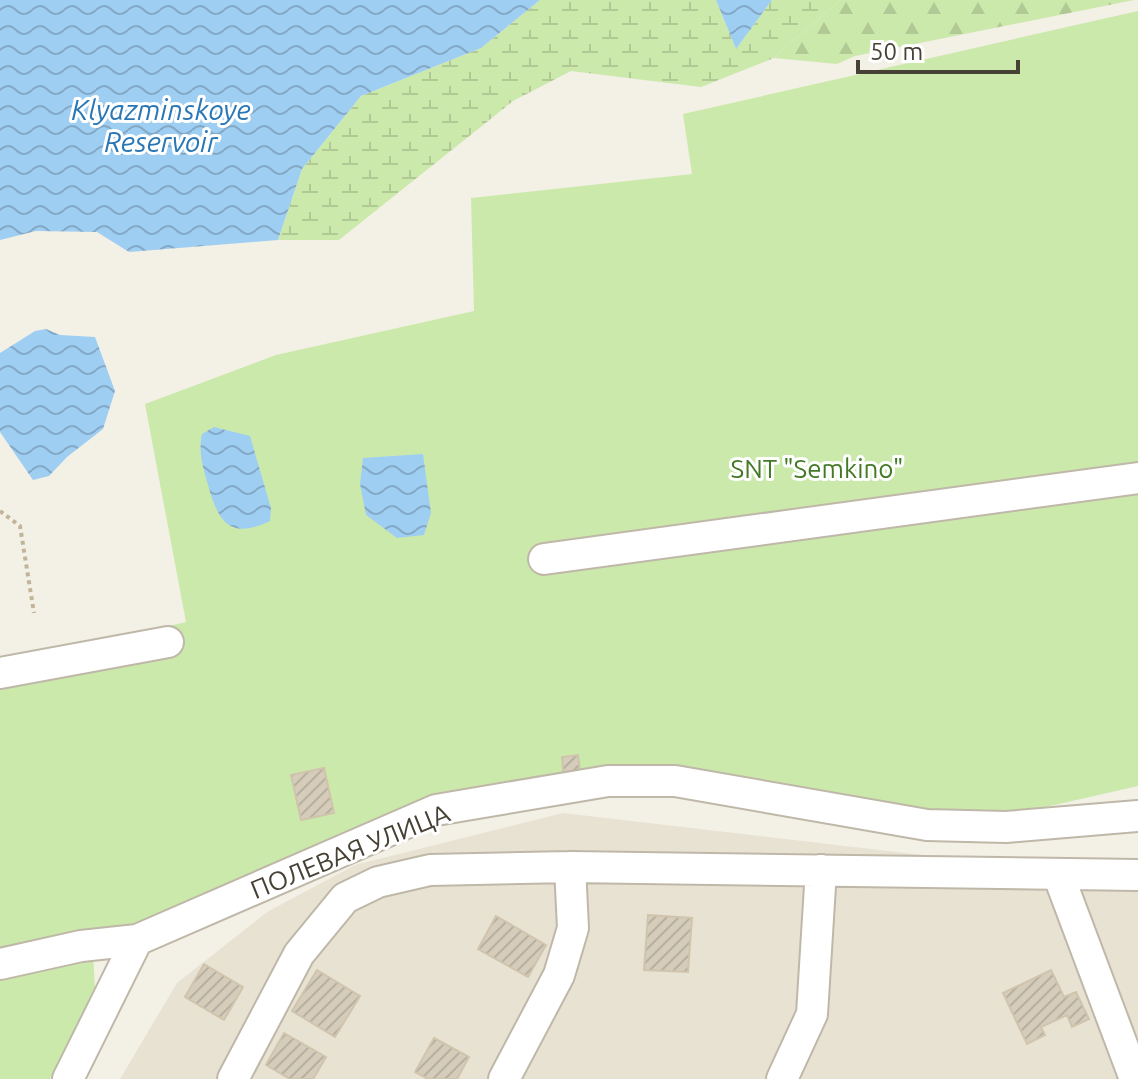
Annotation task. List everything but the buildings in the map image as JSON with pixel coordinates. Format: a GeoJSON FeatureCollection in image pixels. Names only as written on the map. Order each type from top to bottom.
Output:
{"type":"FeatureCollection","features":[{"type":"Feature","properties":{"kind":"street"},"geometry":{"type":"LineString","coordinates":[[544,559],[1138,478]]}},
{"type":"Feature","properties":{"kind":"street"},"geometry":{"type":"LineString","coordinates":[[0,673],[168,642]]}},
{"type":"Feature","properties":{"kind":"street","name":"ПОЛЕВАЯ УЛИЦА"},"geometry":{"type":"LineString","coordinates":[[0,964],[81,946],[137,940],[436,810],[608,781],[675,781],[927,825],[1006,827],[1138,816]]}},
{"type":"Feature","properties":{"kind":"street"},"geometry":{"type":"LineString","coordinates":[[504,1079],[559,975],[573,928],[570,867]]}},
{"type":"Feature","properties":{"kind":"street"},"geometry":{"type":"LineString","coordinates":[[233,1079],[299,954],[345,898],[378,882],[430,870],[570,867],[1138,875]]}},
{"type":"Feature","properties":{"kind":"street"},"geometry":{"type":"LineString","coordinates":[[782,1079],[812,1014],[821,870]]}},
{"type":"Feature","properties":{"kind":"street"},"geometry":{"type":"LineString","coordinates":[[1058,874],[1135,1079]]}},
{"type":"Feature","properties":{"kind":"street"},"geometry":{"type":"LineString","coordinates":[[68,1079],[137,940]]}},
{"type":"Feature","properties":{"kind":"path"},"geometry":{"type":"LineString","coordinates":[[0,511],[20,526],[34,613]]}},
{"type":"Feature","properties":{"kind":"shaded area"},"geometry":{"type":"Polygon","coordinates":[[[563,813],[1041,869],[1138,867],[1138,1079],[120,1079],[177,983],[267,912],[355,865],[563,813]]]}},
{"type":"Feature","properties":{"kind":"green space"},"geometry":{"type":"Polygon","coordinates":[[[540,0],[716,0],[736,49],[772,0],[840,0],[774,58],[701,87],[571,71],[513,101],[339,240],[278,240],[302,169],[361,96],[481,48],[540,0]]]}},
{"type":"Feature","properties":{"kind":"green space"},"geometry":{"type":"Polygon","coordinates":[[[840,0],[1134,0],[855,56],[837,64],[774,58],[840,0]]]}},
{"type":"Feature","properties":{"kind":"green space","name":"SNT \"Semkino\""},"geometry":{"type":"Polygon","coordinates":[[[1138,11],[1138,786],[1002,817],[930,813],[608,768],[436,793],[146,924],[92,936],[95,989],[50,1079],[0,1079],[0,665],[186,622],[145,404],[276,355],[474,311],[471,198],[692,174],[683,114],[1138,11]]]}},
{"type":"Feature","properties":{"kind":"water","name":"Klyazminskoye Reservoir"},"geometry":{"type":"Polygon","coordinates":[[[0,0],[540,0],[481,48],[361,96],[302,169],[278,240],[129,252],[97,232],[36,231],[0,240],[0,0]]]}},
{"type":"Feature","properties":{"kind":"water"},"geometry":{"type":"Polygon","coordinates":[[[716,0],[772,0],[736,49],[716,0]]]}},
{"type":"Feature","properties":{"kind":"water"},"geometry":{"type":"Polygon","coordinates":[[[46,329],[60,335],[95,337],[115,391],[103,429],[67,457],[49,476],[33,480],[0,432],[0,353],[35,331],[46,329]]]}},
{"type":"Feature","properties":{"kind":"water"},"geometry":{"type":"Polygon","coordinates":[[[214,427],[250,436],[271,508],[270,521],[244,529],[227,524],[221,517],[204,472],[201,454],[202,434],[214,427]]]}},
{"type":"Feature","properties":{"kind":"water"},"geometry":{"type":"Polygon","coordinates":[[[423,454],[431,513],[424,535],[397,538],[366,515],[360,484],[363,458],[423,454]]]}}]}
